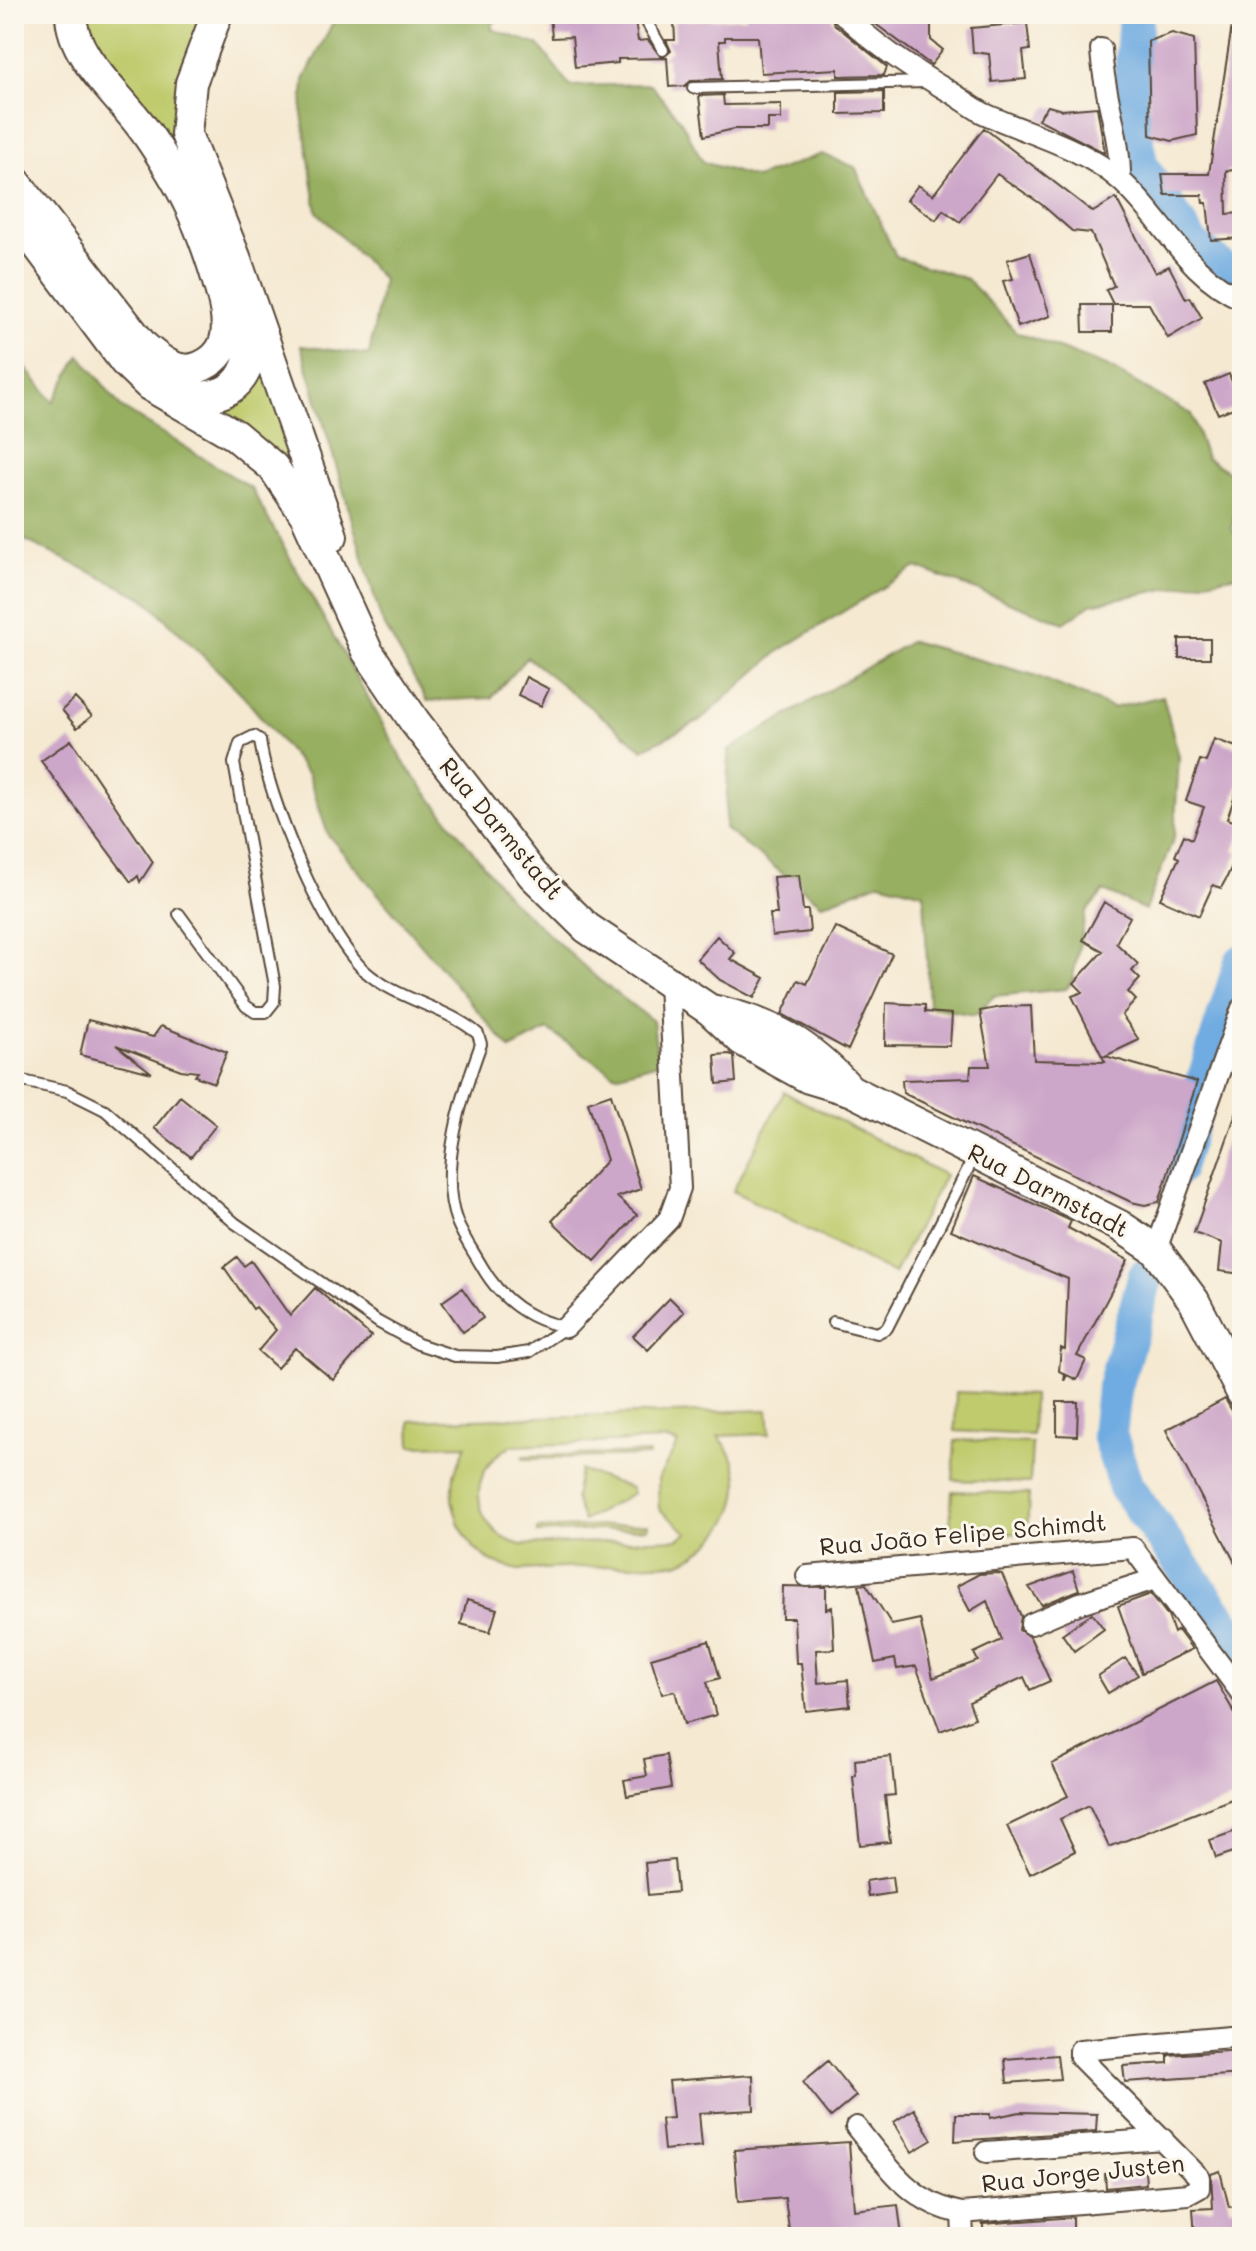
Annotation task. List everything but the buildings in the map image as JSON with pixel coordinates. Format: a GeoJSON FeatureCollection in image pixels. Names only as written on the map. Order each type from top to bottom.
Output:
{"type":"FeatureCollection","features":[{"type":"Feature","properties":{"kind":"main road"},"geometry":{"type":"LineString","coordinates":[[14,180],[143,346],[166,365],[189,371],[213,362],[226,344],[228,315],[199,226],[176,181],[142,127],[53,14]]}},
{"type":"Feature","properties":{"kind":"main road"},"geometry":{"type":"LineString","coordinates":[[71,14],[71,24],[83,49]]}},
{"type":"Feature","properties":{"kind":"main road"},"geometry":{"type":"LineString","coordinates":[[217,14],[191,83],[185,115],[186,134],[256,317],[342,564],[390,683]]}},
{"type":"Feature","properties":{"kind":"main road"},"geometry":{"type":"LineString","coordinates":[[14,214],[125,362],[149,385],[235,435],[273,467],[306,516],[367,651],[390,683]]}},
{"type":"Feature","properties":{"kind":"main road"},"geometry":{"type":"LineString","coordinates":[[171,398],[208,399],[229,392],[243,377],[250,362],[256,317]]}},
{"type":"Feature","properties":{"kind":"main road","name":"Rua Darmstadt"},"geometry":{"type":"LineString","coordinates":[[390,683],[446,764],[533,875],[587,928],[710,1010],[751,1019],[820,1056],[852,1091],[1120,1226],[1156,1250],[1194,1301],[1242,1393]]}},
{"type":"Feature","properties":{"kind":"street"},"geometry":{"type":"LineString","coordinates":[[843,14],[875,45],[928,82],[981,112],[1056,143],[1120,180],[1183,256],[1234,296]]}},
{"type":"Feature","properties":{"kind":"street"},"geometry":{"type":"LineString","coordinates":[[1101,49],[1103,86],[1120,149],[1120,180]]}},
{"type":"Feature","properties":{"kind":"street"},"geometry":{"type":"LineString","coordinates":[[566,1327],[669,1219],[680,1188],[669,984]]}},
{"type":"Feature","properties":{"kind":"street"},"geometry":{"type":"LineString","coordinates":[[1156,1250],[1242,1008]]}},
{"type":"Feature","properties":{"kind":"street","name":"Rua João Felipe Schimdt"},"geometry":{"type":"LineString","coordinates":[[807,1576],[1133,1548],[1242,1694]]}},
{"type":"Feature","properties":{"kind":"street"},"geometry":{"type":"LineString","coordinates":[[1031,1624],[1080,1603],[1155,1579]]}},
{"type":"Feature","properties":{"kind":"street"},"geometry":{"type":"LineString","coordinates":[[1163,2139],[1080,2057],[1084,2047],[1242,2036]]}},
{"type":"Feature","properties":{"kind":"street","name":"Rua Jorge Justen"},"geometry":{"type":"LineString","coordinates":[[856,2127],[916,2196],[945,2210],[962,2213],[1188,2194],[1199,2188],[1199,2177],[1163,2139]]}},
{"type":"Feature","properties":{"kind":"street"},"geometry":{"type":"LineString","coordinates":[[986,2152],[1163,2139]]}},
{"type":"Feature","properties":{"kind":"street","name":"Rua Jorge Justen"},"geometry":{"type":"LineString","coordinates":[[962,2213],[963,2237]]}},
{"type":"Feature","properties":{"kind":"lane"},"geometry":{"type":"LineString","coordinates":[[642,14],[663,50]]}},
{"type":"Feature","properties":{"kind":"lane"},"geometry":{"type":"LineString","coordinates":[[693,88],[928,82]]}},
{"type":"Feature","properties":{"kind":"lane"},"geometry":{"type":"LineString","coordinates":[[179,914],[246,1006],[255,1012],[266,1012],[274,1002],[275,986],[234,763],[240,743],[254,736],[260,740],[274,802],[335,931],[366,972],[478,1034],[481,1044],[457,1120],[450,1178],[456,1221],[489,1280],[514,1307],[544,1323],[566,1327]]}},
{"type":"Feature","properties":{"kind":"lane"},"geometry":{"type":"LineString","coordinates":[[14,1079],[67,1091],[105,1110],[235,1223],[378,1322],[418,1344],[455,1356],[497,1357],[529,1352],[566,1327]]}},
{"type":"Feature","properties":{"kind":"lane"},"geometry":{"type":"LineString","coordinates":[[833,1322],[877,1333],[887,1328],[976,1153]]}},
{"type":"Feature","properties":{"kind":"green space"},"geometry":{"type":"Polygon","coordinates":[[[80,14],[209,14],[177,137],[167,140],[98,53],[80,14]]]}},
{"type":"Feature","properties":{"kind":"green space"},"geometry":{"type":"Polygon","coordinates":[[[337,14],[498,14],[491,29],[539,45],[570,86],[650,84],[681,121],[703,162],[756,178],[822,154],[855,167],[896,257],[967,279],[1016,332],[1106,366],[1191,414],[1206,458],[1239,478],[1232,528],[1242,549],[1242,574],[1091,604],[1064,623],[916,567],[779,651],[701,720],[643,749],[527,657],[491,698],[427,701],[381,619],[301,346],[369,355],[383,279],[317,212],[302,114],[304,80],[337,14]]]}},
{"type":"Feature","properties":{"kind":"green space"},"geometry":{"type":"Polygon","coordinates":[[[14,352],[53,402],[80,355],[121,407],[251,488],[406,766],[511,900],[598,979],[653,1021],[658,1063],[616,1075],[548,1030],[510,1049],[328,835],[308,774],[240,692],[144,598],[23,539],[14,538],[14,352]]]}},
{"type":"Feature","properties":{"kind":"green space"},"geometry":{"type":"Polygon","coordinates":[[[262,362],[315,513],[214,413],[233,403],[262,362]]]}},
{"type":"Feature","properties":{"kind":"green space"},"geometry":{"type":"Polygon","coordinates":[[[911,641],[1034,675],[1113,708],[1163,696],[1179,757],[1174,837],[1145,910],[1104,891],[1086,912],[1072,982],[1066,989],[994,996],[975,1015],[929,1007],[924,893],[880,882],[822,904],[725,829],[729,750],[911,641]]]}},
{"type":"Feature","properties":{"kind":"green space"},"geometry":{"type":"Polygon","coordinates":[[[784,1092],[945,1175],[894,1274],[733,1191],[784,1092]]]}},
{"type":"Feature","properties":{"kind":"green space"},"geometry":{"type":"Polygon","coordinates":[[[956,1392],[1033,1395],[1032,1435],[955,1431],[956,1392]]]}},
{"type":"Feature","properties":{"kind":"green space"},"geometry":{"type":"Polygon","coordinates":[[[768,1410],[770,1434],[718,1436],[731,1454],[737,1472],[738,1491],[724,1526],[696,1554],[678,1563],[518,1570],[492,1562],[473,1547],[459,1525],[452,1500],[454,1475],[466,1445],[411,1446],[410,1421],[768,1410]],[[666,1440],[511,1446],[496,1457],[480,1484],[479,1499],[483,1514],[491,1527],[504,1538],[521,1545],[677,1539],[688,1533],[659,1509],[658,1479],[678,1443],[666,1440]]]}},
{"type":"Feature","properties":{"kind":"green space"},"geometry":{"type":"Polygon","coordinates":[[[955,1440],[1032,1443],[1030,1483],[953,1480],[955,1440]]]}},
{"type":"Feature","properties":{"kind":"green space"},"geometry":{"type":"Polygon","coordinates":[[[649,1453],[649,1456],[523,1459],[523,1456],[649,1453]]]}},
{"type":"Feature","properties":{"kind":"green space"},"geometry":{"type":"Polygon","coordinates":[[[580,1470],[631,1488],[633,1493],[583,1521],[575,1498],[580,1470]]]}},
{"type":"Feature","properties":{"kind":"green space"},"geometry":{"type":"Polygon","coordinates":[[[952,1491],[1029,1494],[1027,1534],[950,1530],[952,1491]]]}},
{"type":"Feature","properties":{"kind":"green space"},"geometry":{"type":"Polygon","coordinates":[[[648,1524],[648,1528],[537,1533],[537,1529],[648,1524]]]}},
{"type":"Feature","properties":{"kind":"waterway"},"geometry":{"type":"LineString","coordinates":[[1136,14],[1130,103],[1140,165],[1192,245],[1242,284]]}},
{"type":"Feature","properties":{"kind":"waterway"},"geometry":{"type":"LineString","coordinates":[[1176,1170],[1242,962]]}},
{"type":"Feature","properties":{"kind":"waterway"},"geometry":{"type":"LineString","coordinates":[[1146,1275],[1114,1390],[1109,1434],[1126,1487],[1242,1649]]}}]}
